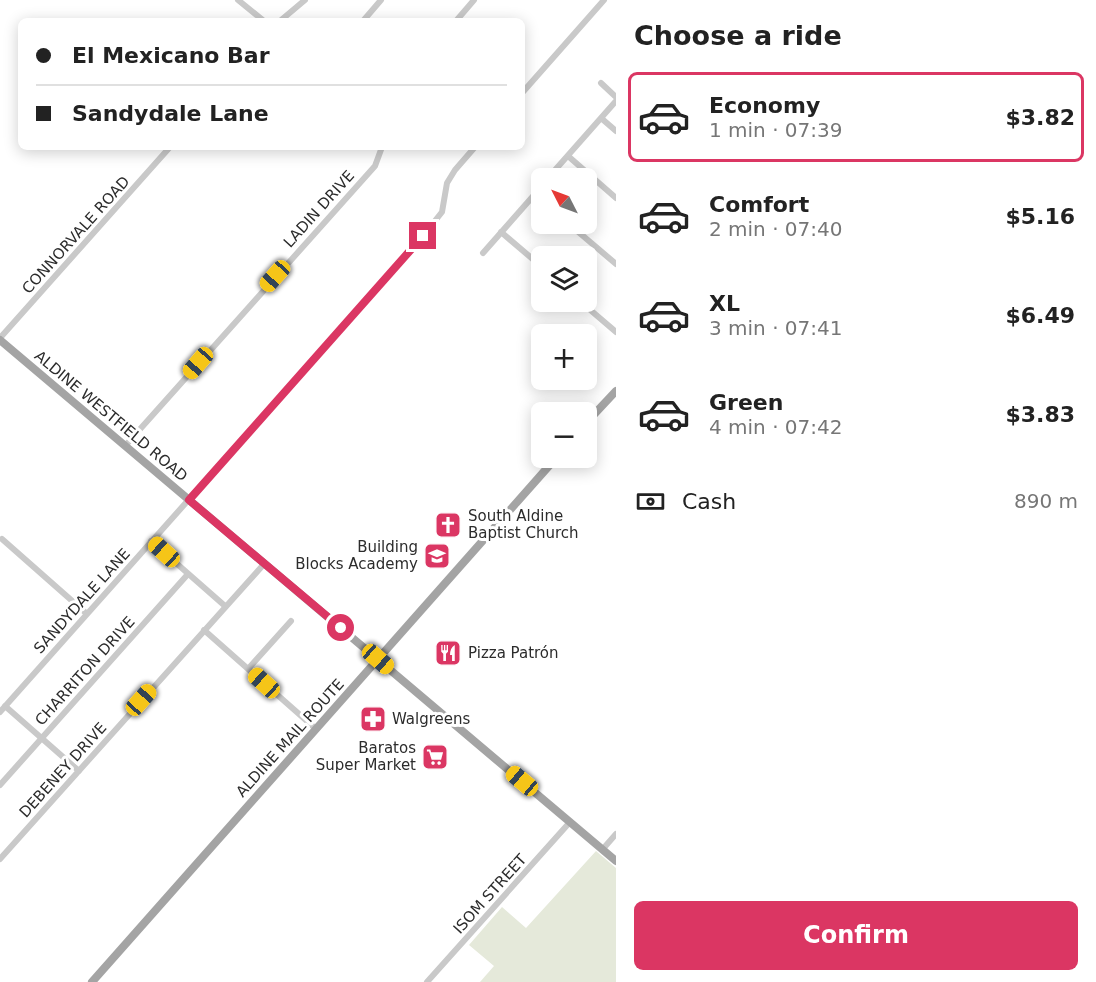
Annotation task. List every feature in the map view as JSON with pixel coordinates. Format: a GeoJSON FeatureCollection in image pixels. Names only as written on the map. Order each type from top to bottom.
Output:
{"type":"FeatureCollection","features":[{"type":"Feature","properties":{"kind":"main road","name":"ALDINE WESTFIELD ROAD"},"geometry":{"type":"LineString","coordinates":[[0,339],[616,861]]}},
{"type":"Feature","properties":{"kind":"main road"},"geometry":{"type":"LineString","coordinates":[[597,411],[616,391]]}},
{"type":"Feature","properties":{"kind":"main road","name":"ALDINE MAIL ROUTE"},"geometry":{"type":"LineString","coordinates":[[92,982],[547,468]]}},
{"type":"Feature","properties":{"kind":"street"},"geometry":{"type":"LineString","coordinates":[[238,0],[260,18]]}},
{"type":"Feature","properties":{"kind":"street"},"geometry":{"type":"LineString","coordinates":[[284,18],[305,0]]}},
{"type":"Feature","properties":{"kind":"street"},"geometry":{"type":"LineString","coordinates":[[366,18],[381,0]]}},
{"type":"Feature","properties":{"kind":"street"},"geometry":{"type":"LineString","coordinates":[[459,18],[474,0]]}},
{"type":"Feature","properties":{"kind":"street"},"geometry":{"type":"LineString","coordinates":[[525,90],[604,0]]}},
{"type":"Feature","properties":{"kind":"street"},"geometry":{"type":"LineString","coordinates":[[557,168],[616,99],[601,83]]}},
{"type":"Feature","properties":{"kind":"street"},"geometry":{"type":"LineString","coordinates":[[601,118],[616,131]]}},
{"type":"Feature","properties":{"kind":"street","name":"CONNORVALE ROAD"},"geometry":{"type":"LineString","coordinates":[[0,339],[167,150]]}},
{"type":"Feature","properties":{"kind":"street","name":"LADIN DRIVE"},"geometry":{"type":"LineString","coordinates":[[125,446],[375,166],[381,150]]}},
{"type":"Feature","properties":{"kind":"street","name":"SANDYDALE LANE"},"geometry":{"type":"LineString","coordinates":[[2,709],[423,236],[442,212],[447,183],[472,150]]}},
{"type":"Feature","properties":{"kind":"street"},"geometry":{"type":"LineString","coordinates":[[568,156],[616,198]]}},
{"type":"Feature","properties":{"kind":"street"},"geometry":{"type":"LineString","coordinates":[[483,253],[531,198]]}},
{"type":"Feature","properties":{"kind":"street"},"geometry":{"type":"LineString","coordinates":[[501,232],[531,258]]}},
{"type":"Feature","properties":{"kind":"street"},"geometry":{"type":"LineString","coordinates":[[581,234],[616,264]]}},
{"type":"Feature","properties":{"kind":"street"},"geometry":{"type":"LineString","coordinates":[[593,312],[616,332]]}},
{"type":"Feature","properties":{"kind":"street"},"geometry":{"type":"LineString","coordinates":[[2,539],[87,614]]}},
{"type":"Feature","properties":{"kind":"street"},"geometry":{"type":"LineString","coordinates":[[151,541],[225,606]]}},
{"type":"Feature","properties":{"kind":"street","name":"DEBENEY DRIVE"},"geometry":{"type":"LineString","coordinates":[[0,859],[264,564]]}},
{"type":"Feature","properties":{"kind":"street","name":"CHARRITON DRIVE"},"geometry":{"type":"LineString","coordinates":[[0,784],[188,574]]}},
{"type":"Feature","properties":{"kind":"street"},"geometry":{"type":"LineString","coordinates":[[248,669],[291,621]]}},
{"type":"Feature","properties":{"kind":"street"},"geometry":{"type":"LineString","coordinates":[[204,630],[316,729]]}},
{"type":"Feature","properties":{"kind":"street"},"geometry":{"type":"LineString","coordinates":[[2,709],[41,738],[79,771]]}},
{"type":"Feature","properties":{"kind":"street","name":"ISOM STREET"},"geometry":{"type":"LineString","coordinates":[[427,982],[570,822]]}},
{"type":"Feature","properties":{"kind":"street"},"geometry":{"type":"LineString","coordinates":[[602,850],[616,834]]}},
{"type":"Feature","properties":{"kind":"shaded area"},"geometry":{"type":"Polygon","coordinates":[[[596,851],[616,868],[616,982],[480,982],[494,966],[469,945],[502,907],[526,928],[596,851]]]}},
{"type":"Feature","properties":{"kind":"place","name":"South Aldine Baptist Church"},"geometry":{"type":"Point","coordinates":[448,525]}},
{"type":"Feature","properties":{"kind":"place","name":"Building Blocks Academy"},"geometry":{"type":"Point","coordinates":[437,556]}},
{"type":"Feature","properties":{"kind":"place","name":"Pizza Patrón"},"geometry":{"type":"Point","coordinates":[448,653]}},
{"type":"Feature","properties":{"kind":"place","name":"Walgreens"},"geometry":{"type":"Point","coordinates":[373,719]}},
{"type":"Feature","properties":{"kind":"place","name":"Baratos Super Market"},"geometry":{"type":"Point","coordinates":[435,757]}},
{"type":"Feature","properties":{"kind":"route"},"geometry":{"type":"LineString","coordinates":[[341,628],[189,500],[423,236]]}}]}
